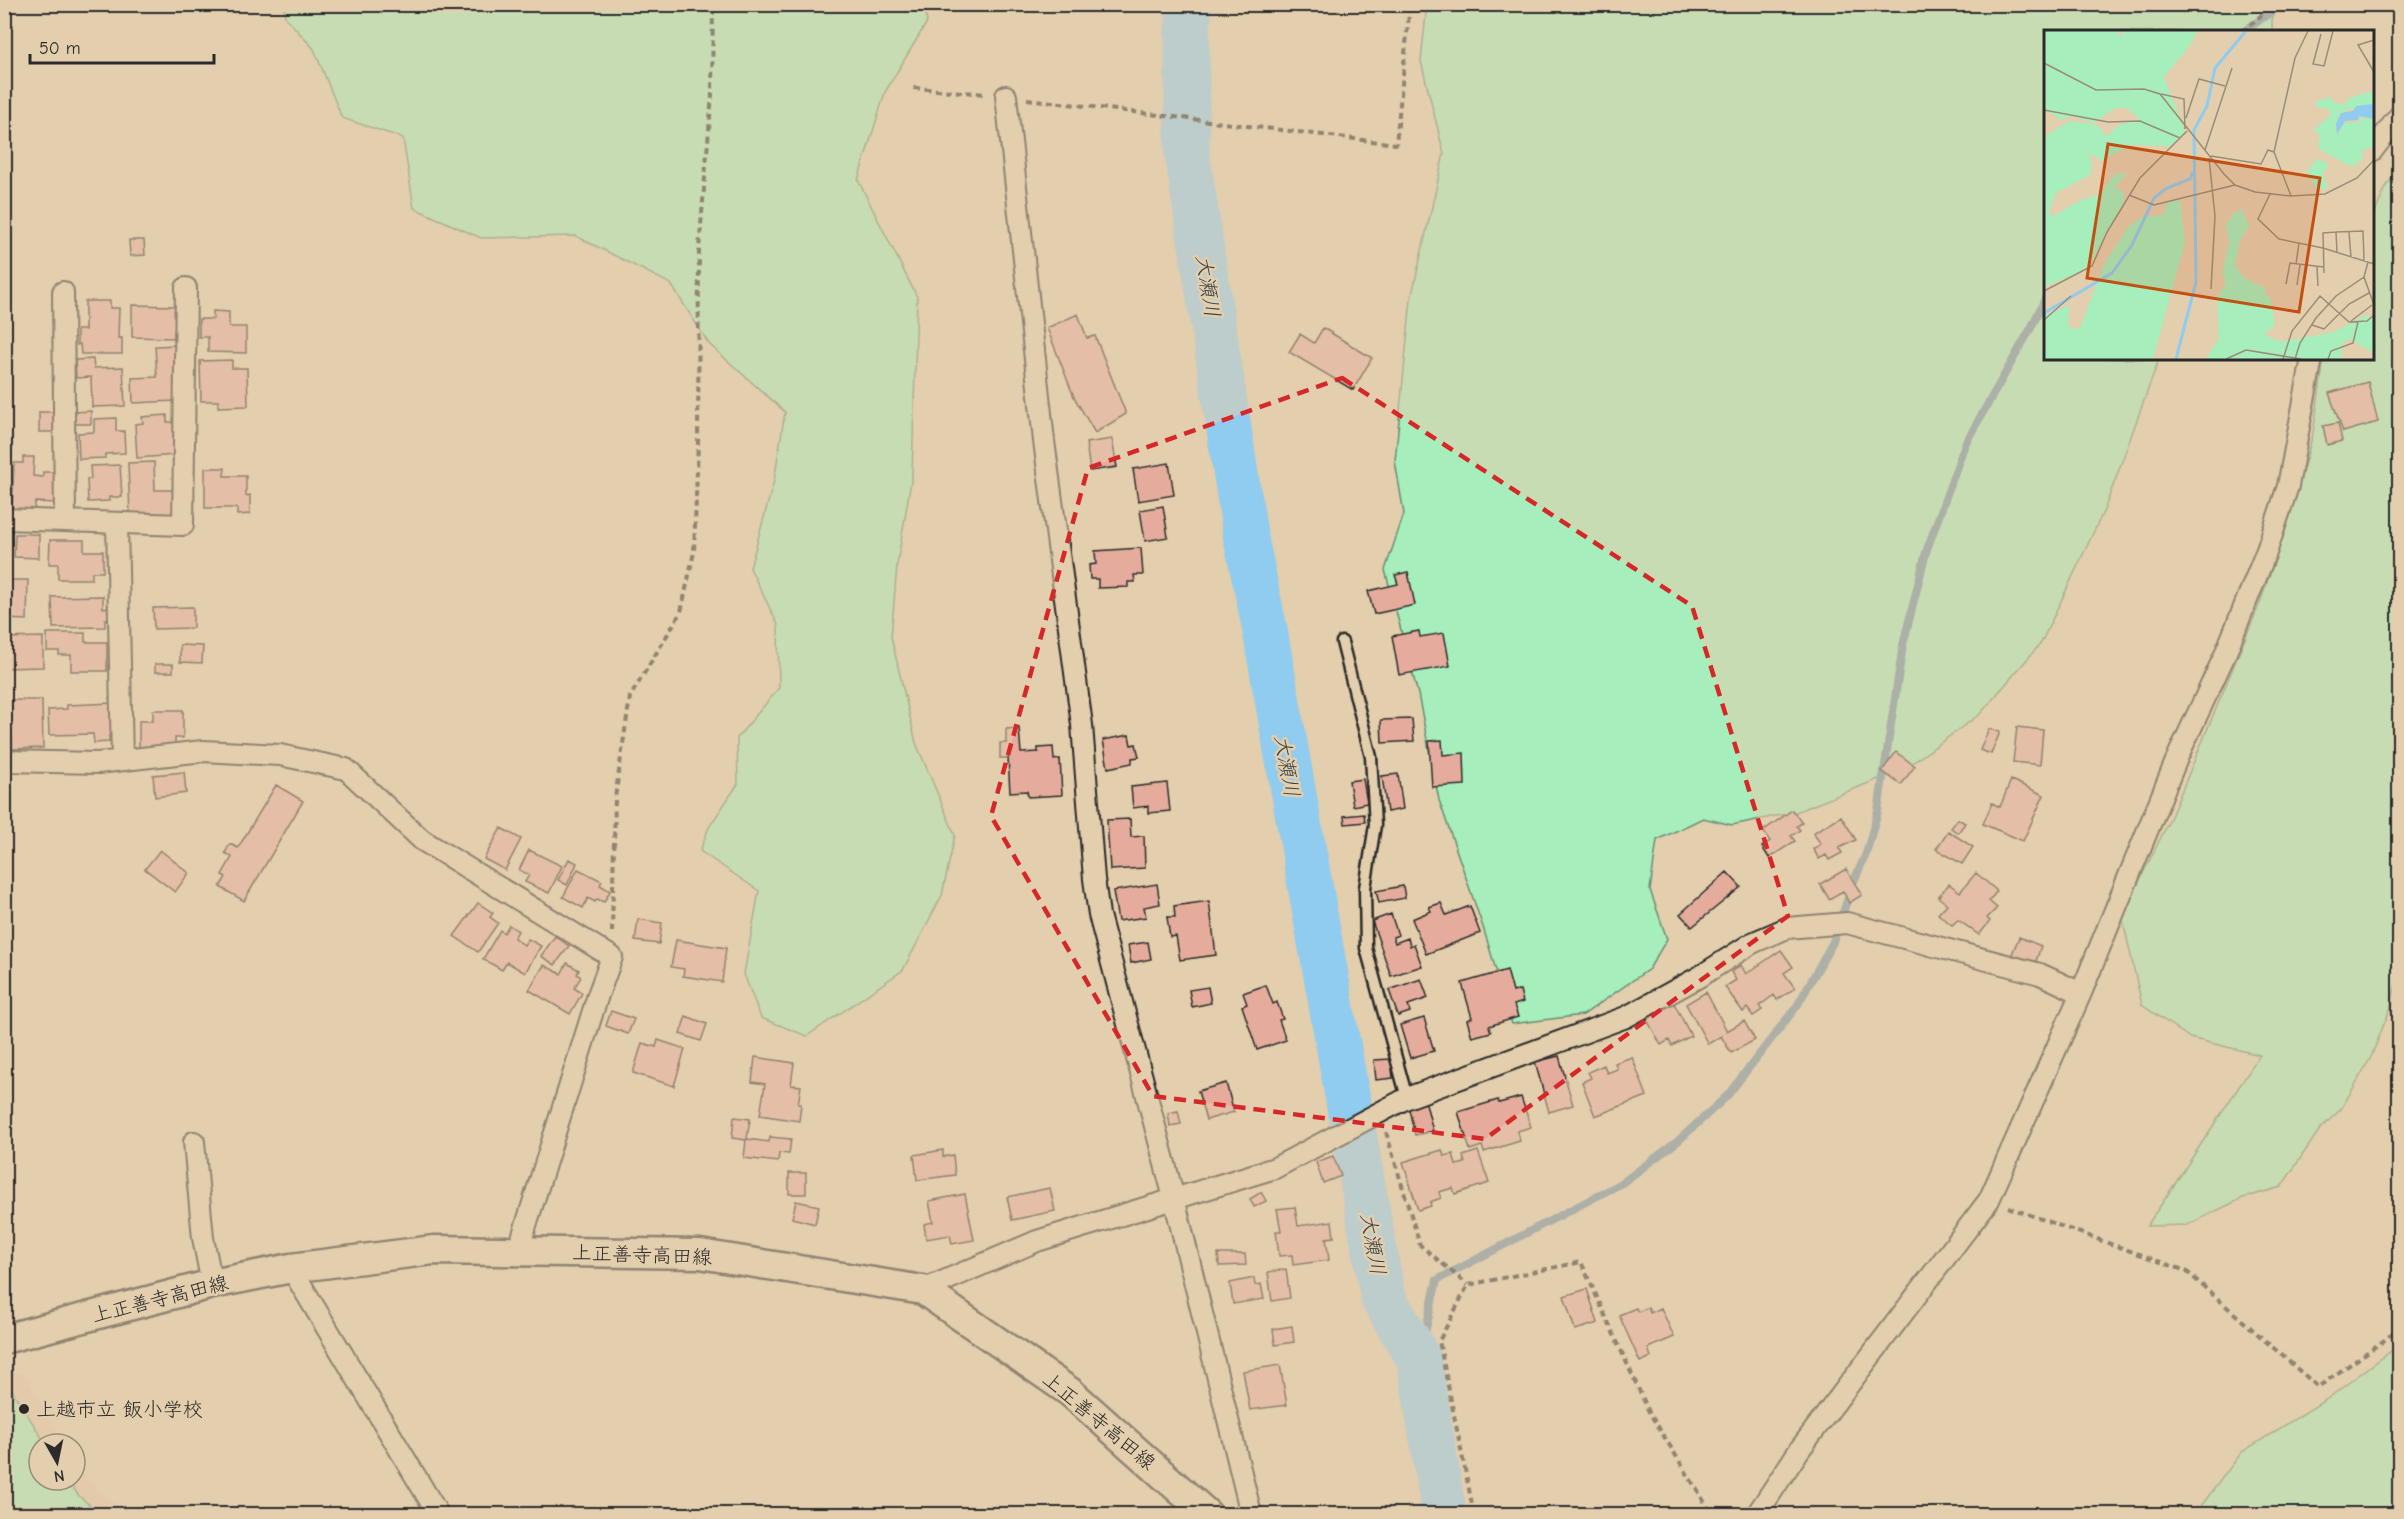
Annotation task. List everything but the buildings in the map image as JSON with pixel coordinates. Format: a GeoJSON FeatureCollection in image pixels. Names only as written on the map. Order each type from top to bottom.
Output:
{"type":"FeatureCollection","features":[{"type":"Feature","properties":{"kind":"main road","name":"上正善寺高田線"},"geometry":{"type":"LineString","coordinates":[[4,1339],[212,1284],[291,1268],[434,1250],[700,1254],[923,1290],[1070,1392],[1207,1515]]}},
{"type":"Feature","properties":{"kind":"street"},"geometry":{"type":"LineString","coordinates":[[1006,96],[1044,441],[1082,725],[1099,915],[1174,1198],[1251,1515]]}},
{"type":"Feature","properties":{"kind":"street"},"geometry":{"type":"LineString","coordinates":[[2374,150],[2400,115]]}},
{"type":"Feature","properties":{"kind":"street"},"geometry":{"type":"LineString","coordinates":[[4,519],[183,525],[186,288]]}},
{"type":"Feature","properties":{"kind":"street"},"geometry":{"type":"LineString","coordinates":[[63,292],[65,521]]}},
{"type":"Feature","properties":{"kind":"street"},"geometry":{"type":"LineString","coordinates":[[1757,1515],[1800,1449],[1989,1200],[2081,993],[2178,756],[2224,657],[2267,550],[2288,486],[2312,360]]}},
{"type":"Feature","properties":{"kind":"street"},"geometry":{"type":"LineString","coordinates":[[117,523],[122,760]]}},
{"type":"Feature","properties":{"kind":"street"},"geometry":{"type":"LineString","coordinates":[[4,761],[98,763],[203,751],[280,755],[346,769],[422,840],[612,957],[518,1251]]}},
{"type":"Feature","properties":{"kind":"street"},"geometry":{"type":"LineString","coordinates":[[923,1290],[1037,1241],[1275,1168],[1407,1098],[1626,1017],[1699,977],[1752,943],[1787,928],[1847,923],[2040,974],[2081,993]]}},
{"type":"Feature","properties":{"kind":"street"},"geometry":{"type":"LineString","coordinates":[[194,1142],[203,1238],[212,1284]]}},
{"type":"Feature","properties":{"kind":"street"},"geometry":{"type":"LineString","coordinates":[[291,1268],[438,1515]]}},
{"type":"Feature","properties":{"kind":"lane"},"geometry":{"type":"LineString","coordinates":[[1342,642],[1371,757],[1375,825],[1365,888],[1366,948],[1407,1098]]}},
{"type":"Feature","properties":{"kind":"path"},"geometry":{"type":"LineString","coordinates":[[612,957],[615,798],[630,697],[681,612],[694,552],[698,442],[699,249],[712,94],[713,4]]}},
{"type":"Feature","properties":{"kind":"path"},"geometry":{"type":"LineString","coordinates":[[914,88],[1006,96],[1396,144],[1410,4]]}},
{"type":"Feature","properties":{"kind":"path"},"geometry":{"type":"LineString","coordinates":[[2244,30],[2274,4]]}},
{"type":"Feature","properties":{"kind":"path"},"geometry":{"type":"LineString","coordinates":[[1380,1111],[1420,1245],[1468,1285]]}},
{"type":"Feature","properties":{"kind":"path"},"geometry":{"type":"LineString","coordinates":[[1989,1200],[2186,1271],[2318,1387],[2386,1339],[2400,1326]]}},
{"type":"Feature","properties":{"kind":"path"},"geometry":{"type":"LineString","coordinates":[[1468,1285],[1581,1262],[1649,1412],[1712,1515]]}},
{"type":"Feature","properties":{"kind":"path"},"geometry":{"type":"LineString","coordinates":[[1468,1285],[1439,1341],[1474,1515]]}},
{"type":"Feature","properties":{"kind":"highlighted area"},"geometry":{"type":"Polygon","coordinates":[[[1342,378],[1692,606],[1788,916],[1485,1139],[1153,1096],[991,816],[1088,468],[1342,378]]]}},
{"type":"Feature","properties":{"kind":"shaded area","name":"上越市立 飯小学校"},"geometry":{"type":"Polygon","coordinates":[[[23,1373],[57,1432],[27,1432],[27,1492],[87,1492],[87,1481],[126,1514],[5,1514],[4,1374],[23,1373]]]}},
{"type":"Feature","properties":{"kind":"green space"},"geometry":{"type":"Polygon","coordinates":[[[284,5],[924,5],[927,22],[885,92],[858,180],[917,297],[912,475],[897,565],[891,637],[916,743],[955,835],[942,895],[903,970],[807,1036],[761,1018],[744,974],[759,891],[700,851],[709,827],[738,784],[737,738],[779,688],[778,625],[750,568],[774,481],[785,412],[709,344],[671,284],[576,236],[481,238],[414,208],[403,138],[342,118],[314,49],[285,17],[284,5]]]}},
{"type":"Feature","properties":{"kind":"green space"},"geometry":{"type":"Polygon","coordinates":[[[1427,5],[2272,5],[2272,30],[2044,30],[2044,360],[2159,360],[2105,508],[2041,643],[1980,714],[1904,769],[1796,812],[1732,825],[1703,818],[1657,840],[1650,890],[1667,939],[1649,969],[1583,1015],[1512,1024],[1484,930],[1439,800],[1418,694],[1385,570],[1404,514],[1395,461],[1411,299],[1444,154],[1421,61],[1427,5]]]}},
{"type":"Feature","properties":{"kind":"green space"},"geometry":{"type":"Polygon","coordinates":[[[2399,168],[2399,973],[2390,1009],[2371,1057],[2341,1109],[2320,1129],[2281,1187],[2243,1198],[2187,1225],[2147,1226],[2260,1055],[2190,1038],[2142,1005],[2122,916],[2170,819],[2260,603],[2290,516],[2313,434],[2324,360],[2374,360],[2374,215],[2387,185],[2399,168]]]}},
{"type":"Feature","properties":{"kind":"green space"},"geometry":{"type":"Polygon","coordinates":[[[2399,1345],[2399,1514],[2195,1514],[2242,1452],[2327,1399],[2399,1345]]]}},
{"type":"Feature","properties":{"kind":"green space"},"geometry":{"type":"Polygon","coordinates":[[[9,1386],[38,1432],[27,1432],[27,1492],[76,1492],[100,1514],[5,1514],[4,1387],[9,1386]]]}},
{"type":"Feature","properties":{"kind":"waterway","name":"大瀬川"},"geometry":{"type":"LineString","coordinates":[[1190,4],[1187,34],[1187,153],[1245,534],[1264,625],[1383,1298],[1419,1359],[1444,1514]]}},
{"type":"Feature","properties":{"kind":"waterway"},"geometry":{"type":"LineString","coordinates":[[2246,30],[2282,4]]}},
{"type":"Feature","properties":{"kind":"waterway"},"geometry":{"type":"LineString","coordinates":[[1419,1359],[1437,1280],[1622,1183],[1678,1141],[1727,1096],[1797,1006],[1833,942],[1853,883],[1866,854],[1878,811],[1903,645],[1926,552],[1965,444],[2044,301]]}},
{"type":"Feature","properties":{"kind":"place","name":"上越市立 飯小学校"},"geometry":{"type":"Point","coordinates":[24,1409]}}]}
